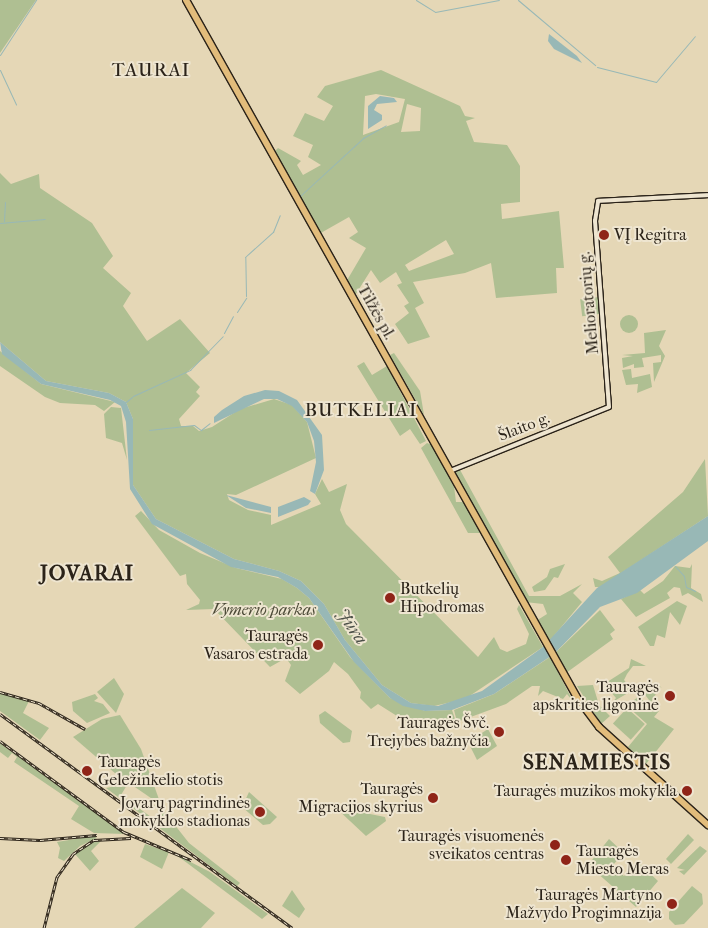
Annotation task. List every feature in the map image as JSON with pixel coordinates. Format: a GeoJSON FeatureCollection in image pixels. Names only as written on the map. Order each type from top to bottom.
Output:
{"type":"FeatureCollection","features":[{"type":"Feature","properties":{"kind":"highway","name":"Tilžės pl."},"geometry":{"type":"LineString","coordinates":[[186,0],[554,659],[596,724],[708,825]]}},
{"type":"Feature","properties":{"kind":"main road","name":"Melioratorių g."},"geometry":{"type":"LineString","coordinates":[[609,407],[595,222],[596,204],[600,199],[708,195]]}},
{"type":"Feature","properties":{"kind":"main road","name":"Šlaito g."},"geometry":{"type":"LineString","coordinates":[[450,471],[609,407]]}},
{"type":"Feature","properties":{"kind":"green space"},"geometry":{"type":"Polygon","coordinates":[[[0,0],[36,0],[0,53],[0,0]]]}},
{"type":"Feature","properties":{"kind":"green space"},"geometry":{"type":"Polygon","coordinates":[[[381,70],[460,106],[465,116],[475,118],[466,121],[474,142],[507,145],[520,166],[520,202],[501,204],[502,219],[559,211],[564,268],[556,268],[557,293],[496,298],[491,263],[465,273],[413,282],[424,303],[415,308],[430,337],[408,344],[395,324],[409,313],[404,306],[409,303],[397,285],[402,283],[396,272],[380,283],[371,270],[354,297],[346,282],[366,248],[349,238],[358,232],[349,217],[319,234],[274,152],[278,148],[301,161],[297,165],[303,175],[321,165],[308,157],[313,145],[293,136],[305,113],[324,121],[333,106],[317,97],[325,86],[381,70]],[[376,94],[365,96],[363,135],[399,122],[405,99],[376,94]],[[407,104],[401,132],[420,131],[421,108],[407,104]],[[446,240],[405,265],[409,271],[454,254],[446,240]]]}},
{"type":"Feature","properties":{"kind":"green space"},"geometry":{"type":"Polygon","coordinates":[[[0,173],[11,184],[39,174],[40,188],[92,223],[113,256],[103,268],[131,293],[123,306],[147,341],[180,319],[210,353],[186,373],[200,387],[196,392],[200,396],[179,419],[181,426],[193,426],[199,431],[212,427],[240,409],[274,399],[292,405],[307,422],[316,458],[236,495],[227,494],[229,500],[248,510],[271,515],[271,525],[321,504],[315,494],[322,479],[329,492],[347,484],[340,510],[346,524],[478,657],[494,637],[500,649],[507,652],[526,644],[529,634],[517,609],[519,605],[543,647],[465,699],[434,706],[411,703],[382,685],[345,640],[324,604],[301,581],[279,571],[234,559],[156,519],[133,485],[133,419],[126,402],[109,393],[46,381],[0,342],[0,173]]]}},
{"type":"Feature","properties":{"kind":"green space"},"geometry":{"type":"Polygon","coordinates":[[[599,297],[601,314],[582,316],[580,299],[599,297]]]}},
{"type":"Feature","properties":{"kind":"green space"},"geometry":{"type":"Polygon","coordinates":[[[625,315],[633,315],[638,320],[636,331],[625,333],[620,328],[620,320],[625,315]]]}},
{"type":"Feature","properties":{"kind":"green space"},"geometry":{"type":"Polygon","coordinates":[[[666,330],[659,346],[665,356],[654,382],[653,363],[661,362],[661,355],[642,358],[644,367],[634,368],[634,364],[623,368],[622,358],[633,356],[622,355],[645,353],[644,333],[666,330]]]}},
{"type":"Feature","properties":{"kind":"green space"},"geometry":{"type":"Polygon","coordinates":[[[0,351],[41,384],[115,402],[104,411],[95,405],[60,403],[45,397],[0,366],[0,351]]]}},
{"type":"Feature","properties":{"kind":"green space"},"geometry":{"type":"Polygon","coordinates":[[[394,353],[420,391],[424,415],[390,355],[394,353]]]}},
{"type":"Feature","properties":{"kind":"green space"},"geometry":{"type":"Polygon","coordinates":[[[364,362],[372,375],[387,366],[426,441],[420,444],[410,429],[400,436],[357,366],[364,362]]]}},
{"type":"Feature","properties":{"kind":"green space"},"geometry":{"type":"Polygon","coordinates":[[[631,369],[632,378],[650,374],[652,387],[637,393],[638,384],[626,385],[622,370],[631,369]]]}},
{"type":"Feature","properties":{"kind":"green space"},"geometry":{"type":"Polygon","coordinates":[[[111,407],[121,408],[127,460],[122,443],[106,438],[104,414],[111,407]]]}},
{"type":"Feature","properties":{"kind":"green space"},"geometry":{"type":"Polygon","coordinates":[[[427,443],[432,445],[454,486],[456,502],[464,502],[480,533],[468,533],[421,448],[427,443]]]}},
{"type":"Feature","properties":{"kind":"green space"},"geometry":{"type":"Polygon","coordinates":[[[705,459],[708,516],[600,587],[595,587],[593,578],[602,581],[620,573],[608,557],[683,492],[705,459]]]}},
{"type":"Feature","properties":{"kind":"green space"},"geometry":{"type":"Polygon","coordinates":[[[459,468],[529,596],[560,596],[582,584],[573,593],[582,602],[548,643],[536,621],[547,614],[543,604],[525,602],[454,472],[459,468]]]}},
{"type":"Feature","properties":{"kind":"green space","name":"Vymerio parkas"},"geometry":{"type":"Polygon","coordinates":[[[141,511],[159,530],[200,553],[236,568],[282,579],[297,588],[309,598],[350,657],[390,698],[425,711],[452,710],[456,722],[408,723],[378,704],[371,709],[360,698],[361,692],[348,674],[334,662],[329,671],[300,694],[285,681],[291,665],[286,658],[270,667],[214,609],[186,610],[199,604],[200,600],[187,584],[186,574],[180,576],[135,516],[141,511]]]}},
{"type":"Feature","properties":{"kind":"green space"},"geometry":{"type":"Polygon","coordinates":[[[565,564],[558,578],[554,577],[545,590],[534,592],[532,587],[547,577],[550,569],[565,564]]]}},
{"type":"Feature","properties":{"kind":"green space"},"geometry":{"type":"Polygon","coordinates":[[[692,564],[691,588],[701,594],[703,602],[688,593],[682,596],[680,588],[674,587],[667,593],[670,598],[636,617],[621,599],[640,590],[644,594],[663,581],[675,566],[690,568],[692,564]]]}},
{"type":"Feature","properties":{"kind":"green space"},"geometry":{"type":"Polygon","coordinates":[[[677,601],[687,606],[680,625],[670,612],[665,638],[657,635],[654,646],[650,646],[638,627],[677,601]]]}},
{"type":"Feature","properties":{"kind":"green space"},"geometry":{"type":"Polygon","coordinates":[[[600,610],[615,630],[610,634],[613,639],[566,673],[554,654],[600,610]]]}},
{"type":"Feature","properties":{"kind":"green space"},"geometry":{"type":"Polygon","coordinates":[[[550,657],[574,703],[567,694],[563,699],[543,691],[538,696],[540,686],[532,686],[506,704],[457,722],[454,710],[494,694],[550,657]]]}},
{"type":"Feature","properties":{"kind":"green space"},"geometry":{"type":"Polygon","coordinates":[[[631,659],[646,666],[633,666],[627,674],[624,680],[628,685],[640,686],[616,700],[620,704],[618,707],[612,703],[616,698],[604,684],[629,668],[631,659]]]}},
{"type":"Feature","properties":{"kind":"green space"},"geometry":{"type":"Polygon","coordinates":[[[114,678],[124,694],[116,713],[97,692],[114,678]]]}},
{"type":"Feature","properties":{"kind":"green space"},"geometry":{"type":"Polygon","coordinates":[[[654,683],[662,688],[655,684],[652,688],[657,692],[650,704],[659,711],[654,717],[674,729],[646,764],[628,747],[647,724],[627,706],[639,696],[646,704],[649,700],[643,692],[654,683]]]}},
{"type":"Feature","properties":{"kind":"green space"},"geometry":{"type":"Polygon","coordinates":[[[593,685],[599,705],[610,716],[601,724],[577,686],[593,685]]]}},
{"type":"Feature","properties":{"kind":"green space"},"geometry":{"type":"Polygon","coordinates":[[[0,693],[29,701],[23,713],[49,728],[40,740],[0,711],[0,693]]]}},
{"type":"Feature","properties":{"kind":"green space"},"geometry":{"type":"Polygon","coordinates":[[[95,694],[98,698],[94,701],[103,704],[110,713],[87,723],[73,711],[72,702],[95,694]]]}},
{"type":"Feature","properties":{"kind":"green space"},"geometry":{"type":"Polygon","coordinates":[[[627,708],[645,724],[631,740],[613,724],[627,708]]]}},
{"type":"Feature","properties":{"kind":"green space"},"geometry":{"type":"Polygon","coordinates":[[[325,711],[352,731],[350,742],[343,743],[320,723],[319,715],[325,711]]]}},
{"type":"Feature","properties":{"kind":"green space"},"geometry":{"type":"Polygon","coordinates":[[[120,715],[141,749],[161,805],[116,774],[73,737],[102,719],[120,715]]]}},
{"type":"Feature","properties":{"kind":"green space"},"geometry":{"type":"Polygon","coordinates":[[[488,729],[497,746],[477,760],[468,742],[488,729]]]}},
{"type":"Feature","properties":{"kind":"green space"},"geometry":{"type":"Polygon","coordinates":[[[0,743],[125,834],[94,833],[71,819],[79,806],[14,762],[17,757],[12,753],[8,758],[0,752],[0,743]]]}},
{"type":"Feature","properties":{"kind":"green space"},"geometry":{"type":"Polygon","coordinates":[[[114,776],[127,785],[121,795],[162,825],[166,822],[154,805],[163,810],[189,843],[240,883],[237,886],[106,788],[111,787],[114,776]]]}},
{"type":"Feature","properties":{"kind":"green space","name":"Jovarų pagrindinės mokyklos stadionas"},"geometry":{"type":"Polygon","coordinates":[[[249,792],[277,817],[270,824],[263,825],[242,807],[249,792]]]}},
{"type":"Feature","properties":{"kind":"green space"},"geometry":{"type":"Polygon","coordinates":[[[335,807],[385,817],[386,821],[366,836],[335,807]]]}},
{"type":"Feature","properties":{"kind":"green space"},"geometry":{"type":"Polygon","coordinates":[[[688,834],[694,840],[671,864],[666,859],[688,834]]]}},
{"type":"Feature","properties":{"kind":"green space"},"geometry":{"type":"Polygon","coordinates":[[[93,836],[97,838],[80,846],[64,861],[58,858],[60,848],[57,842],[93,836]]]}},
{"type":"Feature","properties":{"kind":"green space"},"geometry":{"type":"Polygon","coordinates":[[[609,839],[624,853],[612,866],[624,876],[638,862],[658,881],[636,907],[588,865],[609,839]]]}},
{"type":"Feature","properties":{"kind":"green space"},"geometry":{"type":"Polygon","coordinates":[[[94,841],[101,841],[91,851],[99,861],[90,871],[75,854],[94,841]]]}},
{"type":"Feature","properties":{"kind":"green space"},"geometry":{"type":"Polygon","coordinates":[[[145,844],[169,852],[162,869],[140,857],[145,844]]]}},
{"type":"Feature","properties":{"kind":"green space"},"geometry":{"type":"Polygon","coordinates":[[[700,846],[707,851],[684,875],[679,871],[685,870],[677,868],[700,846]]]}},
{"type":"Feature","properties":{"kind":"green space"},"geometry":{"type":"Polygon","coordinates":[[[175,854],[210,872],[268,914],[262,919],[175,854]]]}},
{"type":"Feature","properties":{"kind":"green space"},"geometry":{"type":"Polygon","coordinates":[[[692,886],[702,894],[703,904],[684,924],[675,925],[669,919],[669,912],[692,886]]]}},
{"type":"Feature","properties":{"kind":"green space"},"geometry":{"type":"Polygon","coordinates":[[[182,888],[215,913],[201,928],[134,928],[182,888]]]}},
{"type":"Feature","properties":{"kind":"green space"},"geometry":{"type":"Polygon","coordinates":[[[292,890],[305,909],[299,918],[282,906],[292,890]]]}},
{"type":"Feature","properties":{"kind":"water"},"geometry":{"type":"Polygon","coordinates":[[[549,34],[577,56],[582,63],[554,49],[548,41],[549,34]]]}},
{"type":"Feature","properties":{"kind":"water"},"geometry":{"type":"Polygon","coordinates":[[[380,96],[394,98],[397,102],[377,104],[374,110],[382,115],[382,120],[368,129],[368,106],[380,96]]]}},
{"type":"Feature","properties":{"kind":"water"},"geometry":{"type":"Polygon","coordinates":[[[0,342],[46,381],[109,393],[126,402],[133,419],[133,485],[156,519],[234,559],[279,571],[301,581],[324,604],[345,640],[382,685],[411,703],[438,706],[482,691],[543,647],[597,588],[708,516],[708,541],[637,593],[600,607],[554,654],[494,694],[452,710],[425,711],[403,706],[390,698],[354,662],[309,598],[297,588],[278,577],[231,567],[152,524],[130,489],[126,422],[121,406],[110,400],[41,384],[2,354],[0,342]]]}},
{"type":"Feature","properties":{"kind":"water"},"geometry":{"type":"Polygon","coordinates":[[[265,390],[279,391],[297,400],[322,435],[324,470],[315,494],[310,491],[316,462],[314,441],[307,422],[292,406],[277,399],[264,399],[214,423],[214,417],[222,410],[244,396],[265,390]]]}},
{"type":"Feature","properties":{"kind":"water"},"geometry":{"type":"Polygon","coordinates":[[[226,495],[271,507],[271,513],[246,508],[226,495]]]}},
{"type":"Feature","properties":{"kind":"water"},"geometry":{"type":"Polygon","coordinates":[[[304,497],[311,501],[308,505],[278,517],[278,507],[304,497]]]}},
{"type":"Feature","properties":{"kind":"waterway"},"geometry":{"type":"LineString","coordinates":[[0,55],[36,0]]}},
{"type":"Feature","properties":{"kind":"waterway"},"geometry":{"type":"LineString","coordinates":[[416,0],[435,12],[499,0]]}},
{"type":"Feature","properties":{"kind":"waterway"},"geometry":{"type":"LineString","coordinates":[[518,0],[595,65]]}},
{"type":"Feature","properties":{"kind":"waterway"},"geometry":{"type":"LineString","coordinates":[[597,67],[656,82],[695,36]]}},
{"type":"Feature","properties":{"kind":"waterway"},"geometry":{"type":"LineString","coordinates":[[0,70],[16,104]]}},
{"type":"Feature","properties":{"kind":"waterway"},"geometry":{"type":"LineString","coordinates":[[300,196],[363,138],[386,125]]}},
{"type":"Feature","properties":{"kind":"waterway"},"geometry":{"type":"LineString","coordinates":[[4,221],[5,202]]}},
{"type":"Feature","properties":{"kind":"waterway"},"geometry":{"type":"LineString","coordinates":[[246,296],[245,257],[273,232],[280,215]]}},
{"type":"Feature","properties":{"kind":"waterway"},"geometry":{"type":"LineString","coordinates":[[0,223],[45,219]]}},
{"type":"Feature","properties":{"kind":"waterway"},"geometry":{"type":"LineString","coordinates":[[237,312],[246,298]]}},
{"type":"Feature","properties":{"kind":"waterway"},"geometry":{"type":"LineString","coordinates":[[224,333],[233,316]]}},
{"type":"Feature","properties":{"kind":"waterway"},"geometry":{"type":"LineString","coordinates":[[133,396],[190,370],[223,336]]}},
{"type":"Feature","properties":{"kind":"waterway"},"geometry":{"type":"LineString","coordinates":[[126,402],[132,397]]}},
{"type":"Feature","properties":{"kind":"waterway"},"geometry":{"type":"LineString","coordinates":[[149,430],[194,425],[201,430],[210,423]]}},
{"type":"Feature","properties":{"kind":"waterway"},"geometry":{"type":"LineString","coordinates":[[675,566],[684,576],[686,587],[695,591]]}},
{"type":"Feature","properties":{"kind":"railway"},"geometry":{"type":"LineString","coordinates":[[0,692],[39,703],[85,729]]}},
{"type":"Feature","properties":{"kind":"railway"},"geometry":{"type":"LineString","coordinates":[[0,714],[292,928]]}},
{"type":"Feature","properties":{"kind":"railway"},"geometry":{"type":"LineString","coordinates":[[0,741],[124,832],[191,860]]}},
{"type":"Feature","properties":{"kind":"railway"},"geometry":{"type":"LineString","coordinates":[[0,838],[40,840],[97,835]]}},
{"type":"Feature","properties":{"kind":"railway"},"geometry":{"type":"LineString","coordinates":[[44,928],[57,877],[73,854],[94,840],[131,838]]}},
{"type":"Feature","properties":{"kind":"place","name":"VĮ Regitra"},"geometry":{"type":"Point","coordinates":[604,235]}},
{"type":"Feature","properties":{"kind":"place","name":"Butkelių Hipodromas"},"geometry":{"type":"Point","coordinates":[390,598]}},
{"type":"Feature","properties":{"kind":"place","name":"Tauragės Vasaros estrada"},"geometry":{"type":"Point","coordinates":[318,645]}},
{"type":"Feature","properties":{"kind":"place","name":"Tauragės apskrities ligoninė"},"geometry":{"type":"Point","coordinates":[670,696]}},
{"type":"Feature","properties":{"kind":"place","name":"Tauragės Švč. Trejybės bažnyčia"},"geometry":{"type":"Point","coordinates":[499,732]}},
{"type":"Feature","properties":{"kind":"place","name":"Tauragės Geležinkelio stotis"},"geometry":{"type":"Point","coordinates":[87,771]}},
{"type":"Feature","properties":{"kind":"place","name":"Tauragės muzikos mokykla"},"geometry":{"type":"Point","coordinates":[687,791]}},
{"type":"Feature","properties":{"kind":"place","name":"Tauragės Migracijos skyrius"},"geometry":{"type":"Point","coordinates":[433,798]}},
{"type":"Feature","properties":{"kind":"place","name":"Jovarų pagrindinės mokyklos stadionas"},"geometry":{"type":"Point","coordinates":[260,812]}},
{"type":"Feature","properties":{"kind":"place","name":"Tauragės visuomenės sveikatos centras"},"geometry":{"type":"Point","coordinates":[555,845]}},
{"type":"Feature","properties":{"kind":"place","name":"Tauragės Miesto Meras"},"geometry":{"type":"Point","coordinates":[566,860]}},
{"type":"Feature","properties":{"kind":"place","name":"Tauragės Martyno Mažvydo Progimnazija"},"geometry":{"type":"Point","coordinates":[672,904]}},
{"type":"Feature","properties":{"kind":"district","name":"TAURAI"},"geometry":{"type":"Point","coordinates":[151,71]}},
{"type":"Feature","properties":{"kind":"district","name":"BUTKELIAI"},"geometry":{"type":"Point","coordinates":[361,411]}},
{"type":"Feature","properties":{"kind":"district","name":"JOVARAI"},"geometry":{"type":"Point","coordinates":[87,573]}},
{"type":"Feature","properties":{"kind":"district","name":"SENAMIESTIS"},"geometry":{"type":"Point","coordinates":[597,762]}},
{"type":"Feature","properties":{"kind":"water label","name":"Jūra"},"geometry":{"type":"Point","coordinates":[351,627]}}]}
